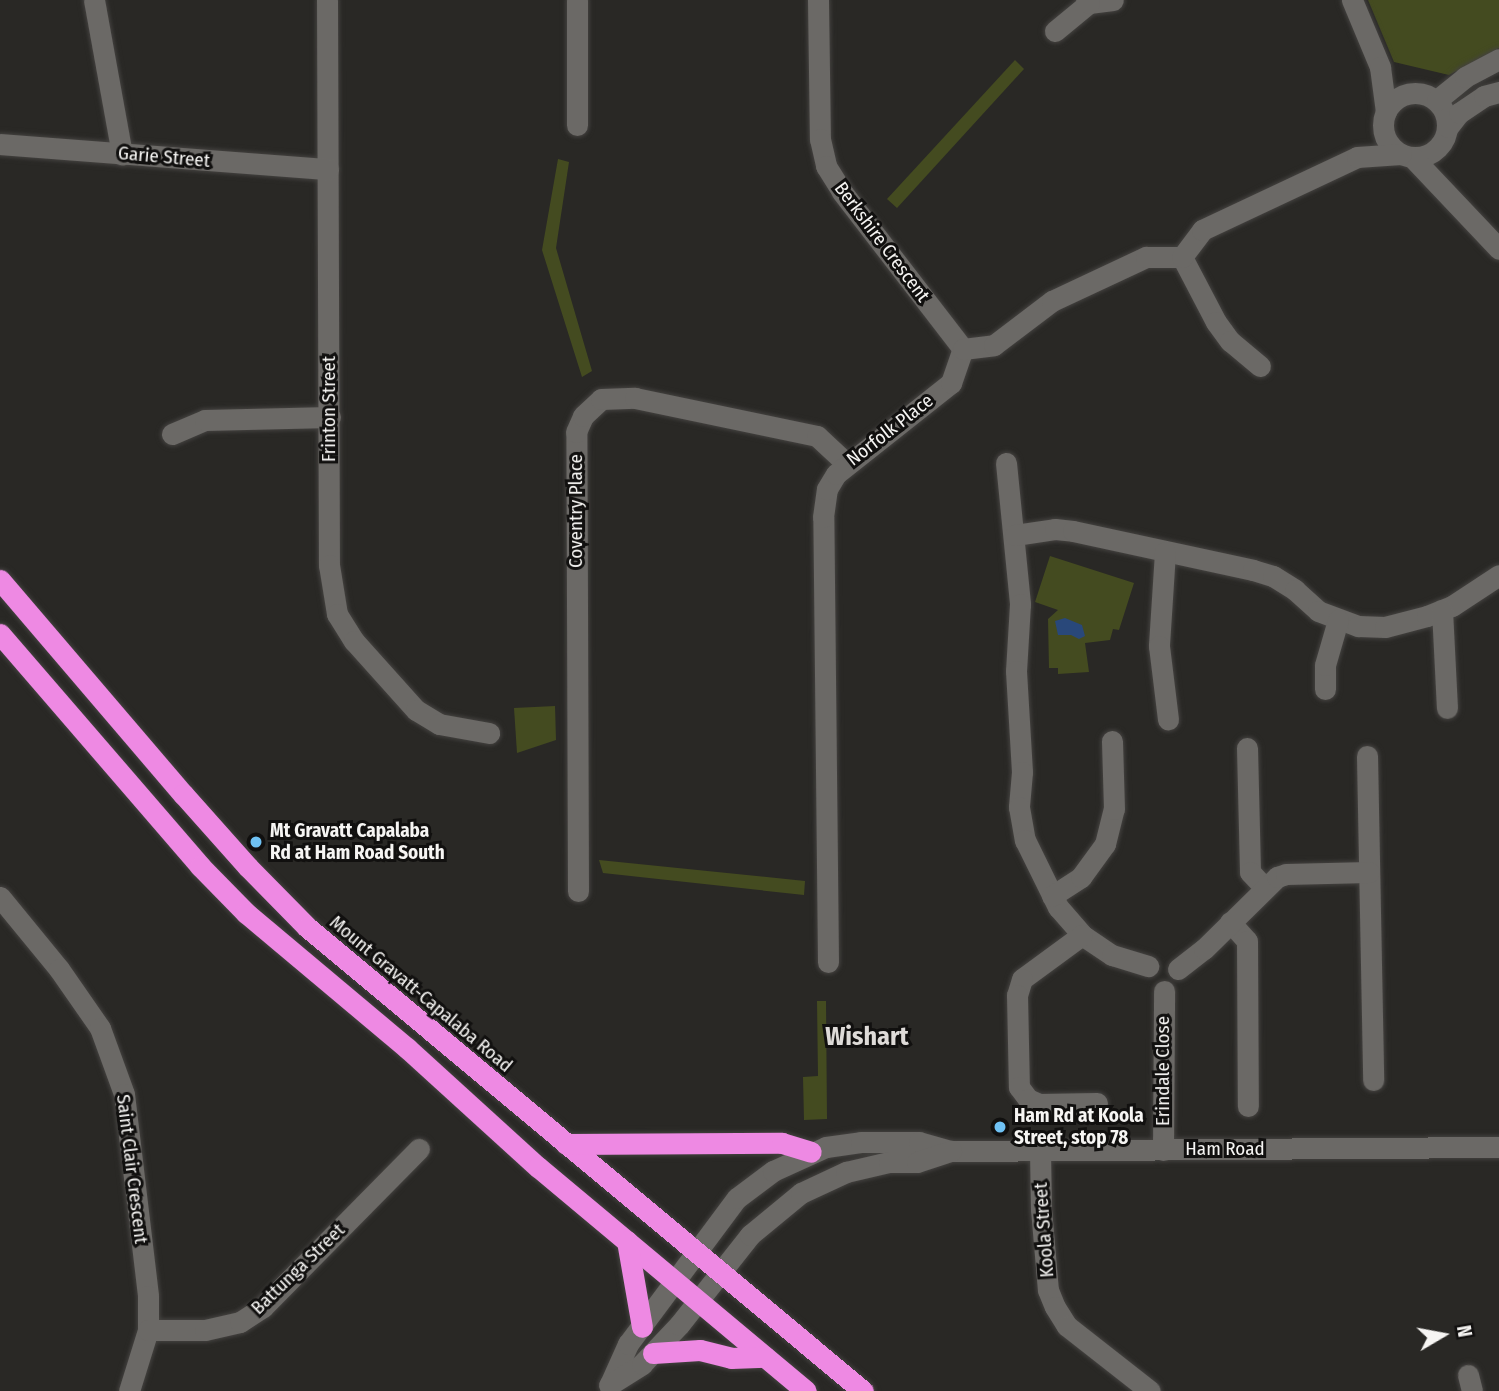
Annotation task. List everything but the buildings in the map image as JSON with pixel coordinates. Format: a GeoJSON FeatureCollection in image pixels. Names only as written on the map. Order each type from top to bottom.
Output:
{"type":"FeatureCollection","features":[{"type":"Feature","properties":{"kind":"highway","name":"Mount Gravatt-Capalaba Road"},"geometry":{"type":"LineString","coordinates":[[0,580],[183,794],[277,898],[696,1254],[863,1391]]}},
{"type":"Feature","properties":{"kind":"highway"},"geometry":{"type":"LineString","coordinates":[[0,634],[161,822],[237,904],[627,1241],[806,1391]]}},
{"type":"Feature","properties":{"kind":"highway"},"geometry":{"type":"LineString","coordinates":[[566,1144],[782,1143],[811,1152]]}},
{"type":"Feature","properties":{"kind":"highway"},"geometry":{"type":"LineString","coordinates":[[627,1241],[642,1327]]}},
{"type":"Feature","properties":{"kind":"highway"},"geometry":{"type":"LineString","coordinates":[[653,1353],[700,1350],[731,1358],[765,1357]]}},
{"type":"Feature","properties":{"kind":"street"},"geometry":{"type":"LineString","coordinates":[[94,0],[122,154]]}},
{"type":"Feature","properties":{"kind":"street","name":"Frinton Street"},"geometry":{"type":"LineString","coordinates":[[327,0],[330,565],[337,614],[354,641],[416,710],[439,724],[489,733]]}},
{"type":"Feature","properties":{"kind":"street"},"geometry":{"type":"LineString","coordinates":[[577,0],[577,125]]}},
{"type":"Feature","properties":{"kind":"street","name":"Berkshire Crescent"},"geometry":{"type":"LineString","coordinates":[[818,0],[820,139],[826,166],[842,192],[963,349]]}},
{"type":"Feature","properties":{"kind":"street"},"geometry":{"type":"LineString","coordinates":[[1055,30],[1088,2],[1113,0]]}},
{"type":"Feature","properties":{"kind":"street"},"geometry":{"type":"LineString","coordinates":[[1352,0],[1380,66],[1384,119],[1389,143],[1445,188],[1499,249]]}},
{"type":"Feature","properties":{"kind":"street"},"geometry":{"type":"LineString","coordinates":[[1437,100],[1465,77],[1499,59]]}},
{"type":"Feature","properties":{"kind":"street"},"geometry":{"type":"LineString","coordinates":[[1380,66],[1413,93],[1437,100],[1447,117],[1444,136],[1445,188]]}},
{"type":"Feature","properties":{"kind":"street"},"geometry":{"type":"LineString","coordinates":[[1182,257],[1202,230],[1357,157],[1433,153],[1459,113],[1484,96],[1499,92]]}},
{"type":"Feature","properties":{"kind":"street"},"geometry":{"type":"LineString","coordinates":[[1357,157],[1396,99],[1413,93]]}},
{"type":"Feature","properties":{"kind":"street","name":"Garie Street"},"geometry":{"type":"LineString","coordinates":[[0,144],[328,169]]}},
{"type":"Feature","properties":{"kind":"street"},"geometry":{"type":"LineString","coordinates":[[963,349],[994,345],[1052,301],[1146,257],[1182,257]]}},
{"type":"Feature","properties":{"kind":"street"},"geometry":{"type":"LineString","coordinates":[[1182,257],[1216,322],[1230,341],[1260,366]]}},
{"type":"Feature","properties":{"kind":"street","name":"Norfolk Place"},"geometry":{"type":"LineString","coordinates":[[828,962],[824,517],[827,489],[846,463],[951,383],[963,349]]}},
{"type":"Feature","properties":{"kind":"street","name":"Coventry Place"},"geometry":{"type":"LineString","coordinates":[[578,891],[576,432],[583,416],[601,399],[635,398],[817,436],[846,463]]}},
{"type":"Feature","properties":{"kind":"street"},"geometry":{"type":"LineString","coordinates":[[172,434],[205,420],[330,417]]}},
{"type":"Feature","properties":{"kind":"street"},"geometry":{"type":"LineString","coordinates":[[1006,463],[1020,604],[1016,671],[1021,772],[1018,807],[1025,840],[1052,896],[1082,935],[1112,954],[1148,966]]}},
{"type":"Feature","properties":{"kind":"street"},"geometry":{"type":"LineString","coordinates":[[1015,535],[1055,529],[1073,531],[1273,576],[1295,590],[1318,611],[1358,626],[1385,627],[1442,610],[1499,575]]}},
{"type":"Feature","properties":{"kind":"street"},"geometry":{"type":"LineString","coordinates":[[1165,552],[1159,646],[1168,719]]}},
{"type":"Feature","properties":{"kind":"street"},"geometry":{"type":"LineString","coordinates":[[1442,610],[1447,708]]}},
{"type":"Feature","properties":{"kind":"street"},"geometry":{"type":"LineString","coordinates":[[1325,689],[1325,665],[1338,620]]}},
{"type":"Feature","properties":{"kind":"street"},"geometry":{"type":"LineString","coordinates":[[1052,896],[1082,877],[1105,844],[1114,809],[1112,741]]}},
{"type":"Feature","properties":{"kind":"street"},"geometry":{"type":"LineString","coordinates":[[1247,748],[1250,872],[1264,887]]}},
{"type":"Feature","properties":{"kind":"street"},"geometry":{"type":"LineString","coordinates":[[1367,756],[1373,1080]]}},
{"type":"Feature","properties":{"kind":"street"},"geometry":{"type":"LineString","coordinates":[[1178,969],[1264,887],[1286,874],[1369,872]]}},
{"type":"Feature","properties":{"kind":"street","name":"Saint Clair Crescent"},"geometry":{"type":"LineString","coordinates":[[0,897],[59,969],[100,1028],[124,1094],[148,1296],[148,1331],[129,1391]]}},
{"type":"Feature","properties":{"kind":"street"},"geometry":{"type":"LineString","coordinates":[[1230,922],[1247,941],[1248,1106]]}},
{"type":"Feature","properties":{"kind":"street"},"geometry":{"type":"LineString","coordinates":[[1082,935],[1022,979],[1017,995],[1019,1087],[1028,1099],[1039,1104],[1097,1103]]}},
{"type":"Feature","properties":{"kind":"street","name":"Erindale Close"},"geometry":{"type":"LineString","coordinates":[[1163,1150],[1164,991]]}},
{"type":"Feature","properties":{"kind":"street","name":"Ham Road"},"geometry":{"type":"LineString","coordinates":[[606,1387],[628,1344],[737,1198],[756,1182],[811,1152],[861,1142],[919,1142],[951,1151],[1499,1147]]}},
{"type":"Feature","properties":{"kind":"street","name":"Battunga Street"},"geometry":{"type":"LineString","coordinates":[[148,1331],[205,1330],[240,1322],[263,1307],[419,1149]]}},
{"type":"Feature","properties":{"kind":"street","name":"Ham Road"},"geometry":{"type":"LineString","coordinates":[[606,1387],[642,1364],[653,1353],[766,1219],[814,1185],[869,1165],[917,1161],[951,1151]]}},
{"type":"Feature","properties":{"kind":"street","name":"Koola Street"},"geometry":{"type":"LineString","coordinates":[[1040,1151],[1041,1209],[1048,1290],[1055,1307],[1067,1326],[1150,1391]]}},
{"type":"Feature","properties":{"kind":"green space"},"geometry":{"type":"Polygon","coordinates":[[[1368,0],[1499,0],[1499,48],[1449,75],[1394,62],[1368,0]]]}},
{"type":"Feature","properties":{"kind":"green space"},"geometry":{"type":"Polygon","coordinates":[[[1015,60],[1024,69],[897,208],[887,199],[1015,60]]]}},
{"type":"Feature","properties":{"kind":"green space"},"geometry":{"type":"Polygon","coordinates":[[[558,159],[569,162],[556,248],[592,371],[582,377],[542,250],[558,159]]]}},
{"type":"Feature","properties":{"kind":"green space"},"geometry":{"type":"Polygon","coordinates":[[[1050,556],[1134,583],[1119,630],[1113,629],[1110,640],[1085,643],[1089,672],[1058,674],[1058,668],[1049,668],[1048,619],[1058,610],[1035,602],[1050,556]]]}},
{"type":"Feature","properties":{"kind":"green space"},"geometry":{"type":"Polygon","coordinates":[[[555,706],[556,740],[517,753],[514,708],[555,706]]]}},
{"type":"Feature","properties":{"kind":"green space"},"geometry":{"type":"Polygon","coordinates":[[[599,860],[805,881],[804,895],[603,873],[599,860]]]}},
{"type":"Feature","properties":{"kind":"green space"},"geometry":{"type":"Polygon","coordinates":[[[817,1001],[826,1001],[827,1119],[804,1120],[803,1077],[818,1076],[817,1001]]]}},
{"type":"Feature","properties":{"kind":"water"},"geometry":{"type":"Polygon","coordinates":[[[1065,618],[1082,625],[1085,636],[1079,639],[1071,635],[1058,635],[1055,621],[1065,618]]]}},
{"type":"Feature","properties":{"kind":"place","name":"Mt Gravatt Capalaba Rd at Ham Road South"},"geometry":{"type":"Point","coordinates":[256,842]}},
{"type":"Feature","properties":{"kind":"place","name":"Ham Rd at Koola Street, stop 78"},"geometry":{"type":"Point","coordinates":[1000,1127]}},
{"type":"Feature","properties":{"kind":"district","name":"Wishart"},"geometry":{"type":"Point","coordinates":[867,1037]}}]}
